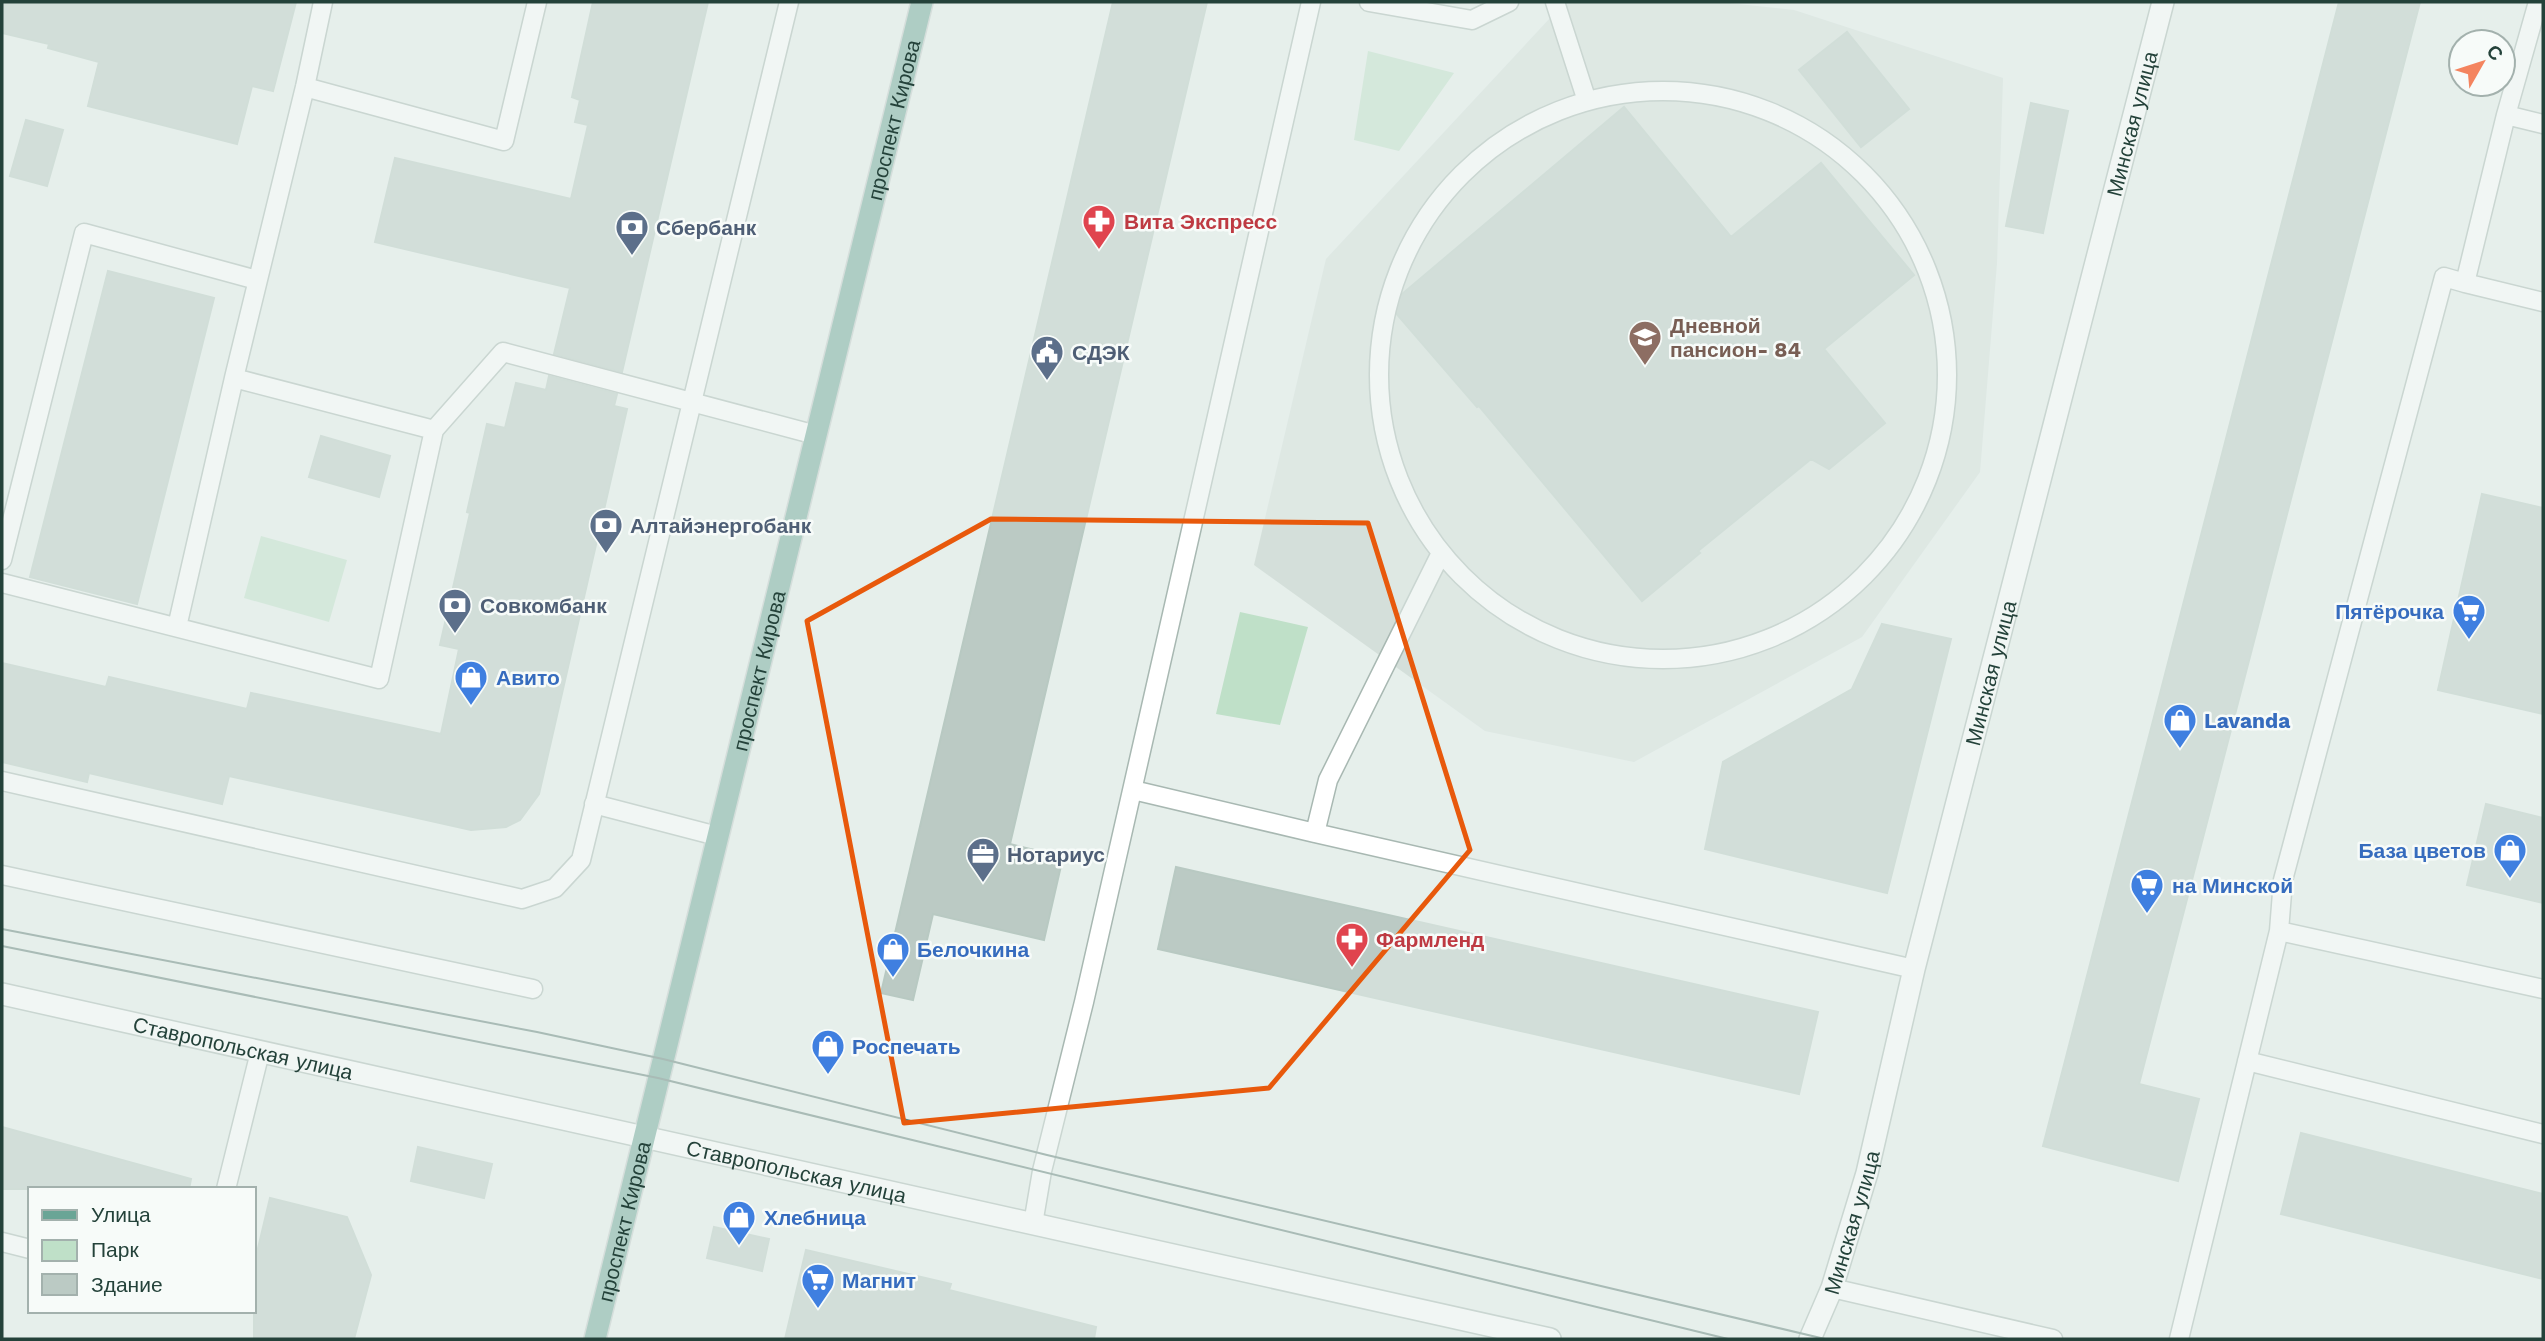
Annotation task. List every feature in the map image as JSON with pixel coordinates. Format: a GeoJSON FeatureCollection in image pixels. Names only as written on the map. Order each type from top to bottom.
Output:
{"type":"FeatureCollection","features":[{"type":"Feature","properties":{"kind":"main road","name":"проспект Кирова"},"geometry":{"type":"LineString","coordinates":[[595,1339],[922,2]]}},
{"type":"Feature","properties":{"kind":"street","name":"Минская улица"},"geometry":{"type":"LineString","coordinates":[[1810,1339],[1832,1288],[1867,1173],[1914,969],[2163,2]]}},
{"type":"Feature","properties":{"kind":"street","name":"Ставропольская улица"},"geometry":{"type":"LineString","coordinates":[[2,994],[1550,1339]]}},
{"type":"Feature","properties":{"kind":"lane"},"geometry":{"type":"LineString","coordinates":[[177,627],[323,2]]}},
{"type":"Feature","properties":{"kind":"lane"},"geometry":{"type":"LineString","coordinates":[[305,87],[504,141],[537,2]]}},
{"type":"Feature","properties":{"kind":"lane"},"geometry":{"type":"LineString","coordinates":[[2,781],[522,899],[555,888],[581,860],[789,2]]}},
{"type":"Feature","properties":{"kind":"lane"},"geometry":{"type":"LineString","coordinates":[[1032,1224],[1311,2]]}},
{"type":"Feature","properties":{"kind":"lane"},"geometry":{"type":"LineString","coordinates":[[1369,2],[1472,20],[1509,2]]}},
{"type":"Feature","properties":{"kind":"lane"},"geometry":{"type":"LineString","coordinates":[[1555,2],[1586,98]]}},
{"type":"Feature","properties":{"kind":"lane"},"geometry":{"type":"LineString","coordinates":[[2465,283],[2506,115],[2538,2]]}},
{"type":"Feature","properties":{"kind":"lane"},"geometry":{"type":"LineString","coordinates":[[1661,88],[1747,101],[1845,154],[1925,260],[1950,363],[1940,451],[1899,539],[1814,620],[1714,657],[1650,662],[1535,631],[1440,555],[1396,481],[1376,372],[1395,271],[1439,195],[1507,134],[1586,98],[1661,88]]}},
{"type":"Feature","properties":{"kind":"lane"},"geometry":{"type":"LineString","coordinates":[[2506,115],[2543,124]]}},
{"type":"Feature","properties":{"kind":"lane"},"geometry":{"type":"LineString","coordinates":[[2,561],[84,233],[257,280]]}},
{"type":"Feature","properties":{"kind":"lane"},"geometry":{"type":"LineString","coordinates":[[2179,1339],[2279,931],[2283,880],[2444,277],[2543,302]]}},
{"type":"Feature","properties":{"kind":"lane"},"geometry":{"type":"LineString","coordinates":[[2,583],[379,678],[434,430],[503,352],[816,435]]}},
{"type":"Feature","properties":{"kind":"lane"},"geometry":{"type":"LineString","coordinates":[[234,378],[434,430]]}},
{"type":"Feature","properties":{"kind":"lane"},"geometry":{"type":"LineString","coordinates":[[1315,833],[1328,780],[1440,555]]}},
{"type":"Feature","properties":{"kind":"lane"},"geometry":{"type":"LineString","coordinates":[[1133,790],[1914,969]]}},
{"type":"Feature","properties":{"kind":"lane"},"geometry":{"type":"LineString","coordinates":[[594,804],[718,836]]}},
{"type":"Feature","properties":{"kind":"lane"},"geometry":{"type":"LineString","coordinates":[[2,875],[533,989]]}},
{"type":"Feature","properties":{"kind":"lane"},"geometry":{"type":"LineString","coordinates":[[2279,931],[2543,989]]}},
{"type":"Feature","properties":{"kind":"lane"},"geometry":{"type":"LineString","coordinates":[[226,1187],[260,1052]]}},
{"type":"Feature","properties":{"kind":"lane"},"geometry":{"type":"LineString","coordinates":[[2248,1061],[2543,1134]]}},
{"type":"Feature","properties":{"kind":"lane"},"geometry":{"type":"LineString","coordinates":[[2,1242],[28,1248]]}},
{"type":"Feature","properties":{"kind":"lane"},"geometry":{"type":"LineString","coordinates":[[1832,1288],[2053,1339]]}},
{"type":"Feature","properties":{"kind":"highlighted area"},"geometry":{"type":"Polygon","coordinates":[[[991,519],[1368,523],[1470,850],[1269,1088],[904,1123],[807,621],[991,519]]]}},
{"type":"Feature","properties":{"kind":"shaded area","name":"Дневной пансион- 84"},"geometry":{"type":"Polygon","coordinates":[[[1565,2],[1719,2],[1794,10],[2003,78],[1997,263],[1980,472],[1862,637],[1634,762],[1485,731],[1254,565],[1326,259],[1565,2]]]}},
{"type":"Feature","properties":{"kind":"green space"},"geometry":{"type":"Polygon","coordinates":[[[1368,51],[1454,73],[1399,151],[1354,140],[1368,51]]]}},
{"type":"Feature","properties":{"kind":"green space"},"geometry":{"type":"Polygon","coordinates":[[[261,536],[347,560],[329,622],[244,598],[261,536]]]}},
{"type":"Feature","properties":{"kind":"green space"},"geometry":{"type":"Polygon","coordinates":[[[1240,612],[1308,627],[1280,725],[1216,714],[1240,612]]]}},
{"type":"Feature","properties":{"kind":"building"},"geometry":{"type":"Polygon","coordinates":[[[2,2],[296,2],[273,91],[252,86],[237,144],[88,106],[99,62],[48,48],[49,44],[2,33],[2,2]]]}},
{"type":"Feature","properties":{"kind":"building"},"geometry":{"type":"Polygon","coordinates":[[[593,2],[708,2],[622,372],[554,354],[570,288],[375,242],[395,158],[571,199],[588,125],[575,122],[580,100],[572,97],[593,2]]]}},
{"type":"Feature","properties":{"kind":"building"},"geometry":{"type":"Polygon","coordinates":[[[1113,2],[1207,2],[1010,844],[1063,857],[1044,940],[933,914],[913,1000],[881,993],[1113,2]]]}},
{"type":"Feature","properties":{"kind":"building"},"geometry":{"type":"Polygon","coordinates":[[[2339,2],[2420,2],[2139,1084],[2199,1099],[2178,1181],[2043,1146],[2339,2]]]}},
{"type":"Feature","properties":{"kind":"building"},"geometry":{"type":"Polygon","coordinates":[[[1847,32],[1909,109],[1861,147],[1799,70],[1847,32]]]}},
{"type":"Feature","properties":{"kind":"building"},"geometry":{"type":"Polygon","coordinates":[[[2031,103],[2068,111],[2043,233],[2006,226],[2031,103]]]}},
{"type":"Feature","properties":{"kind":"building"},"geometry":{"type":"Polygon","coordinates":[[[1624,107],[1731,237],[1821,163],[1914,275],[1824,349],[1885,423],[1829,469],[1811,459],[1698,551],[1700,553],[1642,601],[1479,406],[1477,407],[1389,305],[1624,107]]]}},
{"type":"Feature","properties":{"kind":"building"},"geometry":{"type":"Polygon","coordinates":[[[26,120],[63,130],[47,186],[10,176],[26,120]]]}},
{"type":"Feature","properties":{"kind":"building"},"geometry":{"type":"Polygon","coordinates":[[[108,271],[214,298],[137,604],[30,577],[108,271]]]}},
{"type":"Feature","properties":{"kind":"building"},"geometry":{"type":"Polygon","coordinates":[[[549,376],[617,394],[614,406],[627,409],[539,794],[520,820],[506,827],[471,830],[229,776],[222,804],[89,773],[87,782],[2,762],[2,663],[106,687],[109,677],[247,709],[251,693],[441,734],[459,649],[440,645],[487,424],[505,428],[516,383],[546,390],[549,376]]]}},
{"type":"Feature","properties":{"kind":"building"},"geometry":{"type":"Polygon","coordinates":[[[321,436],[390,456],[379,497],[309,477],[321,436]]]}},
{"type":"Feature","properties":{"kind":"building"},"geometry":{"type":"Polygon","coordinates":[[[2482,494],[2543,508],[2543,714],[2438,690],[2482,494]]]}},
{"type":"Feature","properties":{"kind":"building"},"geometry":{"type":"Polygon","coordinates":[[[1882,624],[1951,639],[1887,893],[1705,849],[1723,762],[1852,689],[1882,624]]]}},
{"type":"Feature","properties":{"kind":"building"},"geometry":{"type":"Polygon","coordinates":[[[2486,804],[2543,818],[2543,903],[2467,885],[2486,804]]]}},
{"type":"Feature","properties":{"kind":"building"},"geometry":{"type":"Polygon","coordinates":[[[1176,867],[1818,1012],[1799,1094],[1158,949],[1176,867]]]}},
{"type":"Feature","properties":{"kind":"building"},"geometry":{"type":"Polygon","coordinates":[[[2,1127],[191,1179],[189,1187],[2,1189],[2,1127]]]}},
{"type":"Feature","properties":{"kind":"building"},"geometry":{"type":"Polygon","coordinates":[[[2301,1133],[2543,1194],[2543,1279],[2281,1214],[2301,1133]]]}},
{"type":"Feature","properties":{"kind":"building"},"geometry":{"type":"Polygon","coordinates":[[[418,1147],[492,1164],[484,1198],[411,1181],[418,1147]]]}},
{"type":"Feature","properties":{"kind":"building"},"geometry":{"type":"Polygon","coordinates":[[[270,1198],[347,1217],[371,1275],[354,1339],[254,1339],[256,1257],[270,1198]]]}},
{"type":"Feature","properties":{"kind":"building"},"geometry":{"type":"Polygon","coordinates":[[[714,1227],[769,1239],[762,1271],[707,1258],[714,1227]]]}},
{"type":"Feature","properties":{"kind":"building"},"geometry":{"type":"Polygon","coordinates":[[[806,1250],[951,1284],[949,1290],[1096,1327],[1094,1339],[785,1339],[806,1250]]]}},
{"type":"Feature","properties":{"kind":"tram line"},"geometry":{"type":"LineString","coordinates":[[2,929],[537,1032],[663,1059],[1047,1155],[1825,1339]]}},
{"type":"Feature","properties":{"kind":"tram line"},"geometry":{"type":"LineString","coordinates":[[2,946],[658,1078],[1728,1339]]}},
{"type":"Feature","properties":{"kind":"place","name":"Вита Экспресс"},"geometry":{"type":"Point","coordinates":[1099,251]}},
{"type":"Feature","properties":{"kind":"place","name":"Сбербанк"},"geometry":{"type":"Point","coordinates":[632,257]}},
{"type":"Feature","properties":{"kind":"place","name":"Дневной пансион- 84"},"geometry":{"type":"Point","coordinates":[1645,367]}},
{"type":"Feature","properties":{"kind":"place","name":"СДЭК"},"geometry":{"type":"Point","coordinates":[1047,382]}},
{"type":"Feature","properties":{"kind":"place","name":"Алтайэнергобанк"},"geometry":{"type":"Point","coordinates":[606,555]}},
{"type":"Feature","properties":{"kind":"place","name":"Совкомбанк"},"geometry":{"type":"Point","coordinates":[455,635]}},
{"type":"Feature","properties":{"kind":"place","name":"Пятёрочка"},"geometry":{"type":"Point","coordinates":[2469,641]}},
{"type":"Feature","properties":{"kind":"place","name":"Авито"},"geometry":{"type":"Point","coordinates":[471,707]}},
{"type":"Feature","properties":{"kind":"place","name":"Lavanda"},"geometry":{"type":"Point","coordinates":[2180,750]}},
{"type":"Feature","properties":{"kind":"place","name":"База цветов"},"geometry":{"type":"Point","coordinates":[2510,880]}},
{"type":"Feature","properties":{"kind":"place","name":"Нотариус"},"geometry":{"type":"Point","coordinates":[983,884]}},
{"type":"Feature","properties":{"kind":"place","name":"на Минской"},"geometry":{"type":"Point","coordinates":[2147,915]}},
{"type":"Feature","properties":{"kind":"place","name":"Фармленд"},"geometry":{"type":"Point","coordinates":[1352,969]}},
{"type":"Feature","properties":{"kind":"place","name":"Белочкина"},"geometry":{"type":"Point","coordinates":[893,979]}},
{"type":"Feature","properties":{"kind":"place","name":"Роспечать"},"geometry":{"type":"Point","coordinates":[828,1076]}},
{"type":"Feature","properties":{"kind":"place","name":"Хлебница"},"geometry":{"type":"Point","coordinates":[739,1247]}},
{"type":"Feature","properties":{"kind":"place","name":"Магнит"},"geometry":{"type":"Point","coordinates":[818,1310]}}]}
